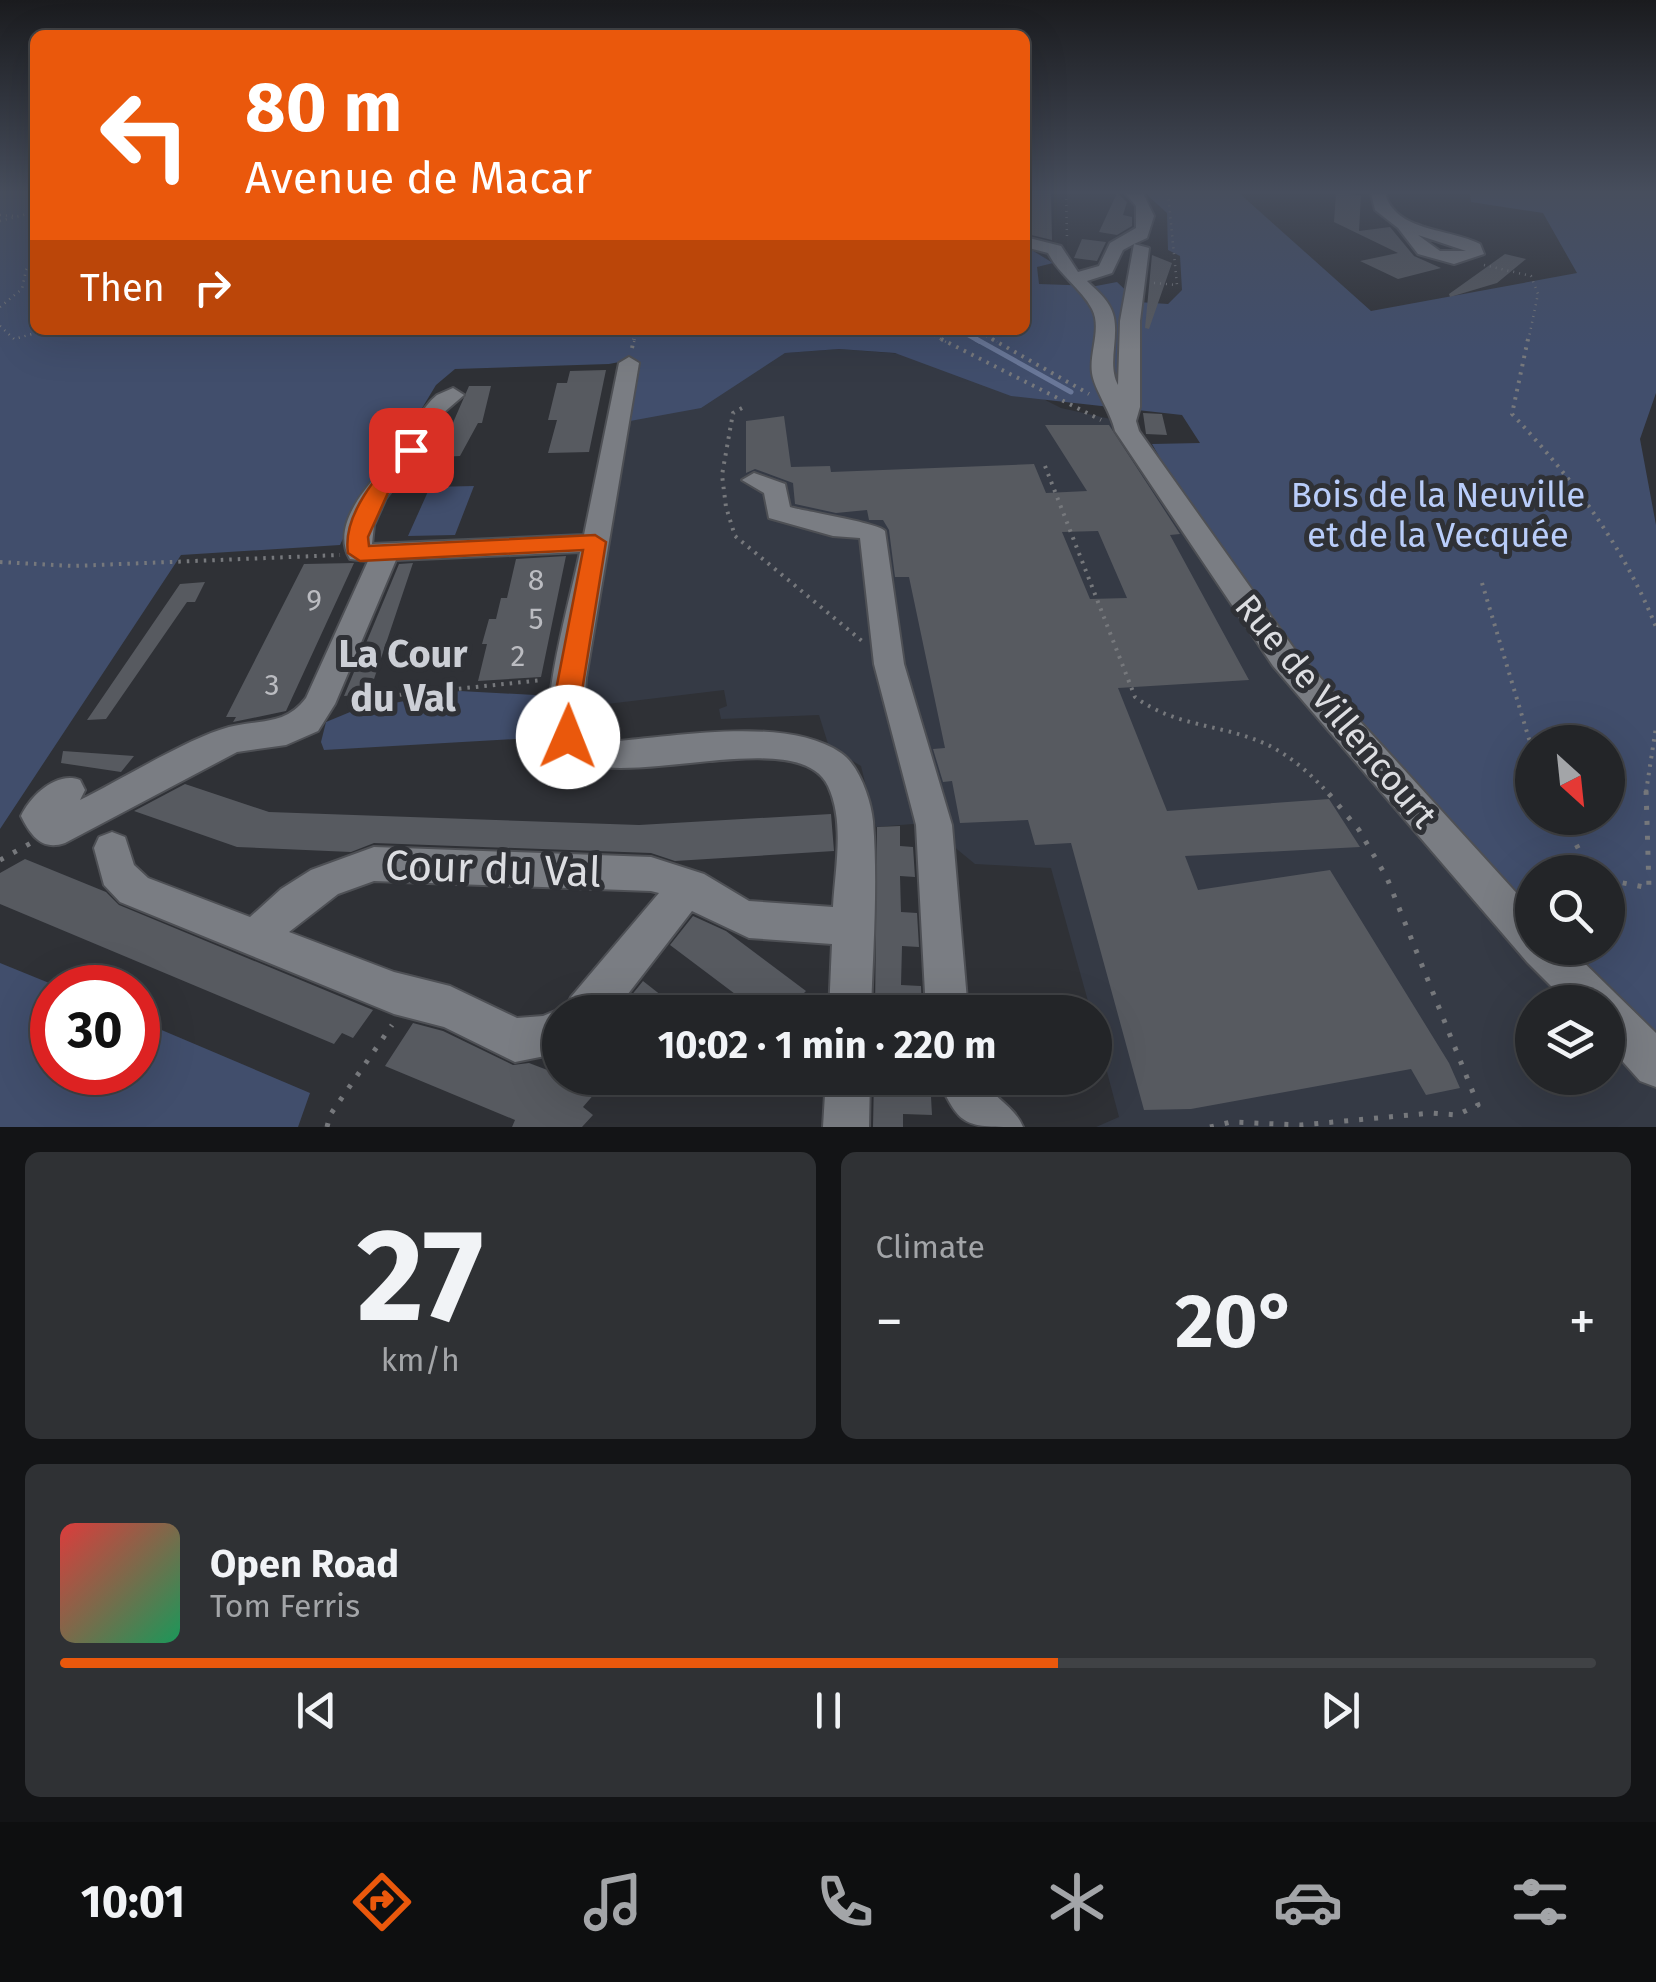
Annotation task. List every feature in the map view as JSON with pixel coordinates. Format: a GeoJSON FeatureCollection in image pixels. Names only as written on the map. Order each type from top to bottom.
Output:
{"type":"FeatureCollection","features":[{"type":"Feature","properties":{"kind":"street"},"geometry":{"type":"LineString","coordinates":[[1038,246],[1055,250]]}},
{"type":"Feature","properties":{"kind":"street"},"geometry":{"type":"LineString","coordinates":[[1074,278],[1106,268],[1120,246]]}},
{"type":"Feature","properties":{"kind":"street"},"geometry":{"type":"LineString","coordinates":[[1416,246],[1437,256],[1465,258]]}},
{"type":"Feature","properties":{"kind":"street"},"geometry":{"type":"LineString","coordinates":[[1125,423],[1140,248]]}},
{"type":"Feature","properties":{"kind":"street","name":"Rue de Villencourt"},"geometry":{"type":"LineString","coordinates":[[1055,250],[1074,278],[1101,306],[1102,375],[1125,423],[1273,644],[1515,919]]}},
{"type":"Feature","properties":{"kind":"street"},"geometry":{"type":"LineString","coordinates":[[629,362],[564,716],[568,737],[584,752],[607,756],[770,746],[801,748],[831,764],[849,793],[855,819],[851,995]]}},
{"type":"Feature","properties":{"kind":"street"},"geometry":{"type":"LineString","coordinates":[[453,395],[437,405],[411,450],[383,482],[356,537],[373,553],[595,542]]}},
{"type":"Feature","properties":{"kind":"street"},"geometry":{"type":"LineString","coordinates":[[754,480],[776,489],[778,512],[833,528],[872,532],[889,664],[934,825],[946,995]]}},
{"type":"Feature","properties":{"kind":"street"},"geometry":{"type":"LineString","coordinates":[[68,790],[40,816],[52,832],[231,740],[286,732],[306,722],[319,704],[373,553]]}},
{"type":"Feature","properties":{"kind":"street"},"geometry":{"type":"LineString","coordinates":[[112,848],[117,872],[134,890],[412,997],[450,1007],[515,1040],[542,1037]]}},
{"type":"Feature","properties":{"kind":"street","name":"Cour du Val"},"geometry":{"type":"LineString","coordinates":[[257,938],[288,905],[350,871],[374,864],[651,874],[691,886],[721,909],[748,920],[853,926]]}},
{"type":"Feature","properties":{"kind":"street"},"geometry":{"type":"LineString","coordinates":[[602,995],[654,924],[691,886]]}},
{"type":"Feature","properties":{"kind":"street"},"geometry":{"type":"LineString","coordinates":[[1558,965],[1579,985]]}},
{"type":"Feature","properties":{"kind":"street"},"geometry":{"type":"LineString","coordinates":[[1625,1032],[1656,1065]]}},
{"type":"Feature","properties":{"kind":"street"},"geometry":{"type":"LineString","coordinates":[[846,1127],[847,1095]]}},
{"type":"Feature","properties":{"kind":"street"},"geometry":{"type":"LineString","coordinates":[[967,1095],[971,1104],[1000,1127]]}},
{"type":"Feature","properties":{"kind":"path"},"geometry":{"type":"LineString","coordinates":[[1055,250],[1062,246]]}},
{"type":"Feature","properties":{"kind":"path"},"geometry":{"type":"LineString","coordinates":[[1135,276],[1177,285],[1173,246]]}},
{"type":"Feature","properties":{"kind":"path"},"geometry":{"type":"LineString","coordinates":[[1465,258],[1531,276],[1538,294],[1512,414],[1549,452],[1585,501],[1643,590],[1656,627]]}},
{"type":"Feature","properties":{"kind":"path"},"geometry":{"type":"LineString","coordinates":[[0,307],[22,289],[30,264]]}},
{"type":"Feature","properties":{"kind":"path"},"geometry":{"type":"LineString","coordinates":[[0,326],[14,338],[30,334]]}},
{"type":"Feature","properties":{"kind":"path"},"geometry":{"type":"LineString","coordinates":[[629,362],[636,335]]}},
{"type":"Feature","properties":{"kind":"path"},"geometry":{"type":"LineString","coordinates":[[933,335],[1079,412],[1125,423]]}},
{"type":"Feature","properties":{"kind":"path"},"geometry":{"type":"LineString","coordinates":[[985,335],[1080,388],[1125,423]]}},
{"type":"Feature","properties":{"kind":"path"},"geometry":{"type":"LineString","coordinates":[[742,408],[732,413],[725,433],[723,484],[727,519],[735,536],[889,664]]}},
{"type":"Feature","properties":{"kind":"path"},"geometry":{"type":"LineString","coordinates":[[1044,466],[1135,697],[1153,714],[1234,732],[1280,751],[1339,804],[1372,851],[1396,898],[1424,976],[1455,1037],[1478,1105],[1458,1115],[1432,1113],[1301,1125],[1230,1122],[1210,1127]]}},
{"type":"Feature","properties":{"kind":"path"},"geometry":{"type":"LineString","coordinates":[[0,562],[45,565],[373,553]]}},
{"type":"Feature","properties":{"kind":"path"},"geometry":{"type":"LineString","coordinates":[[1482,583],[1525,725]]}},
{"type":"Feature","properties":{"kind":"path"},"geometry":{"type":"LineString","coordinates":[[352,700],[540,680]]}},
{"type":"Feature","properties":{"kind":"path"},"geometry":{"type":"LineString","coordinates":[[1625,883],[1649,888],[1645,795],[1656,727]]}},
{"type":"Feature","properties":{"kind":"path"},"geometry":{"type":"LineString","coordinates":[[0,860],[52,832]]}},
{"type":"Feature","properties":{"kind":"path"},"geometry":{"type":"LineString","coordinates":[[327,1127],[330,1116],[412,997]]}},
{"type":"Feature","properties":{"kind":"shaded area"},"geometry":{"type":"Polygon","coordinates":[[[839,349],[916,355],[946,350],[1061,408],[1115,420],[1309,699],[1515,928],[1515,965],[1549,965],[1567,985],[1515,985],[1515,1095],[1625,1095],[1625,1050],[1656,1085],[1656,1127],[1096,1127],[1119,1117],[1112,1091],[1112,995],[1086,995],[1051,868],[975,864],[925,823],[876,827],[861,766],[829,747],[819,715],[721,719],[719,709],[727,706],[724,690],[607,704],[587,713],[579,695],[623,420],[785,353],[839,349]]]}},
{"type":"Feature","properties":{"kind":"green space","name":"Bois de la Neuville et de la Vecquée"},"geometry":{"type":"Polygon","coordinates":[[[0,246],[30,246],[30,335],[1030,335],[1030,249],[1053,263],[1037,267],[1039,284],[1096,286],[1117,282],[1138,302],[1168,304],[1182,290],[1180,256],[1168,250],[1168,246],[1298,246],[1371,311],[1577,273],[1561,246],[1656,246],[1656,393],[1640,439],[1656,525],[1656,1085],[1625,1051],[1625,985],[1566,985],[1547,965],[1625,965],[1625,855],[1515,855],[1515,929],[1282,671],[1152,444],[1200,443],[1182,415],[1011,396],[895,353],[839,349],[785,353],[701,408],[630,421],[635,359],[609,364],[455,369],[436,385],[395,453],[370,481],[340,545],[181,555],[0,829],[0,246]]]}},
{"type":"Feature","properties":{"kind":"green space"},"geometry":{"type":"Polygon","coordinates":[[[474,486],[455,535],[408,536],[430,487],[474,486]]]}},
{"type":"Feature","properties":{"kind":"green space"},"geometry":{"type":"Polygon","coordinates":[[[460,691],[535,695],[555,709],[550,729],[532,738],[324,750],[321,742],[326,722],[355,710],[460,691]]]}},
{"type":"Feature","properties":{"kind":"green space"},"geometry":{"type":"Polygon","coordinates":[[[0,963],[30,975],[30,1095],[160,1095],[160,1029],[310,1093],[298,1127],[0,1127],[0,963]]]}},
{"type":"Feature","properties":{"kind":"building"},"geometry":{"type":"Polygon","coordinates":[[[1079,246],[1104,246],[1097,261],[1074,258],[1079,246]]]}},
{"type":"Feature","properties":{"kind":"building"},"geometry":{"type":"Polygon","coordinates":[[[1383,246],[1405,246],[1414,256],[1441,268],[1398,279],[1360,261],[1398,253],[1383,246]]]}},
{"type":"Feature","properties":{"kind":"building"},"geometry":{"type":"Polygon","coordinates":[[[1505,254],[1526,259],[1497,283],[1450,297],[1449,294],[1505,254]]]}},
{"type":"Feature","properties":{"kind":"building"},"geometry":{"type":"Polygon","coordinates":[[[1152,255],[1172,263],[1149,329],[1145,328],[1152,255]]]}},
{"type":"Feature","properties":{"kind":"building"},"geometry":{"type":"Polygon","coordinates":[[[606,370],[589,452],[548,453],[557,420],[548,420],[557,383],[567,383],[570,371],[606,370]]]}},
{"type":"Feature","properties":{"kind":"building"},"geometry":{"type":"Polygon","coordinates":[[[469,386],[491,386],[482,423],[478,423],[460,456],[438,457],[469,386]]]}},
{"type":"Feature","properties":{"kind":"building"},"geometry":{"type":"Polygon","coordinates":[[[1143,413],[1162,414],[1167,435],[1146,434],[1143,413]]]}},
{"type":"Feature","properties":{"kind":"building"},"geometry":{"type":"Polygon","coordinates":[[[784,416],[791,467],[830,466],[831,472],[1034,464],[1046,493],[1087,491],[1045,425],[1109,425],[1180,534],[1170,535],[1249,680],[1118,688],[1167,811],[1329,799],[1360,847],[1185,856],[1198,890],[1330,870],[1449,1063],[1460,1088],[1426,1095],[1411,1069],[1191,1109],[1144,1110],[1071,843],[1035,845],[1028,820],[960,823],[952,781],[943,782],[933,749],[945,748],[909,577],[895,577],[889,530],[883,520],[869,520],[867,510],[836,513],[795,504],[793,483],[755,469],[746,473],[746,421],[784,416]],[[1098,531],[1062,532],[1090,599],[1127,598],[1098,531]]]}},
{"type":"Feature","properties":{"kind":"building"},"geometry":{"type":"Polygon","coordinates":[[[566,556],[541,677],[478,681],[489,619],[496,619],[501,598],[507,598],[516,559],[566,556]]]}},
{"type":"Feature","properties":{"kind":"building"},"geometry":{"type":"Polygon","coordinates":[[[354,563],[286,711],[233,722],[236,717],[226,717],[304,564],[354,563]]]}},
{"type":"Feature","properties":{"kind":"building"},"geometry":{"type":"Polygon","coordinates":[[[413,563],[369,694],[344,696],[399,564],[413,563]]]}},
{"type":"Feature","properties":{"kind":"building"},"geometry":{"type":"Polygon","coordinates":[[[205,582],[195,602],[187,602],[106,719],[87,720],[180,584],[205,582]]]}},
{"type":"Feature","properties":{"kind":"building"},"geometry":{"type":"Polygon","coordinates":[[[63,751],[134,756],[121,772],[61,763],[63,751]]]}},
{"type":"Feature","properties":{"kind":"building"},"geometry":{"type":"Polygon","coordinates":[[[185,784],[269,812],[639,825],[831,814],[834,851],[675,861],[651,853],[374,843],[351,852],[237,847],[134,811],[185,784]]]}},
{"type":"Feature","properties":{"kind":"building"},"geometry":{"type":"Polygon","coordinates":[[[900,826],[900,846],[913,847],[915,877],[900,876],[901,912],[917,913],[919,947],[902,946],[901,985],[921,986],[921,995],[875,995],[877,827],[900,826]]]}},
{"type":"Feature","properties":{"kind":"building"},"geometry":{"type":"Polygon","coordinates":[[[25,859],[106,892],[119,905],[373,1010],[353,1038],[342,1033],[334,1044],[160,971],[160,965],[146,965],[0,904],[0,873],[25,859]]]}},
{"type":"Feature","properties":{"kind":"building"},"geometry":{"type":"Polygon","coordinates":[[[693,916],[726,931],[806,991],[806,995],[736,995],[670,945],[693,916]]]}},
{"type":"Feature","properties":{"kind":"building"},"geometry":{"type":"Polygon","coordinates":[[[643,981],[661,995],[632,995],[643,981]]]}},
{"type":"Feature","properties":{"kind":"building"},"geometry":{"type":"Polygon","coordinates":[[[413,1023],[443,1031],[513,1065],[529,1063],[542,1068],[542,1095],[593,1095],[583,1107],[593,1115],[582,1127],[512,1127],[515,1120],[385,1066],[413,1023]]]}},
{"type":"Feature","properties":{"kind":"building"},"geometry":{"type":"Polygon","coordinates":[[[874,1095],[931,1095],[932,1115],[903,1114],[903,1127],[873,1127],[874,1095]]]}},
{"type":"Feature","properties":{"kind":"waterway"},"geometry":{"type":"LineString","coordinates":[[968,335],[980,342]]}},
{"type":"Feature","properties":{"kind":"waterway"},"geometry":{"type":"LineString","coordinates":[[976,339],[1071,392]]}},
{"type":"Feature","properties":{"kind":"district","name":"La Cour du Val"},"geometry":{"type":"Point","coordinates":[403,676]}},
{"type":"Feature","properties":{"kind":"route"},"geometry":{"type":"LineString","coordinates":[[411,450],[383,482],[356,537],[360,553],[595,542],[564,716],[568,737]]}}]}
